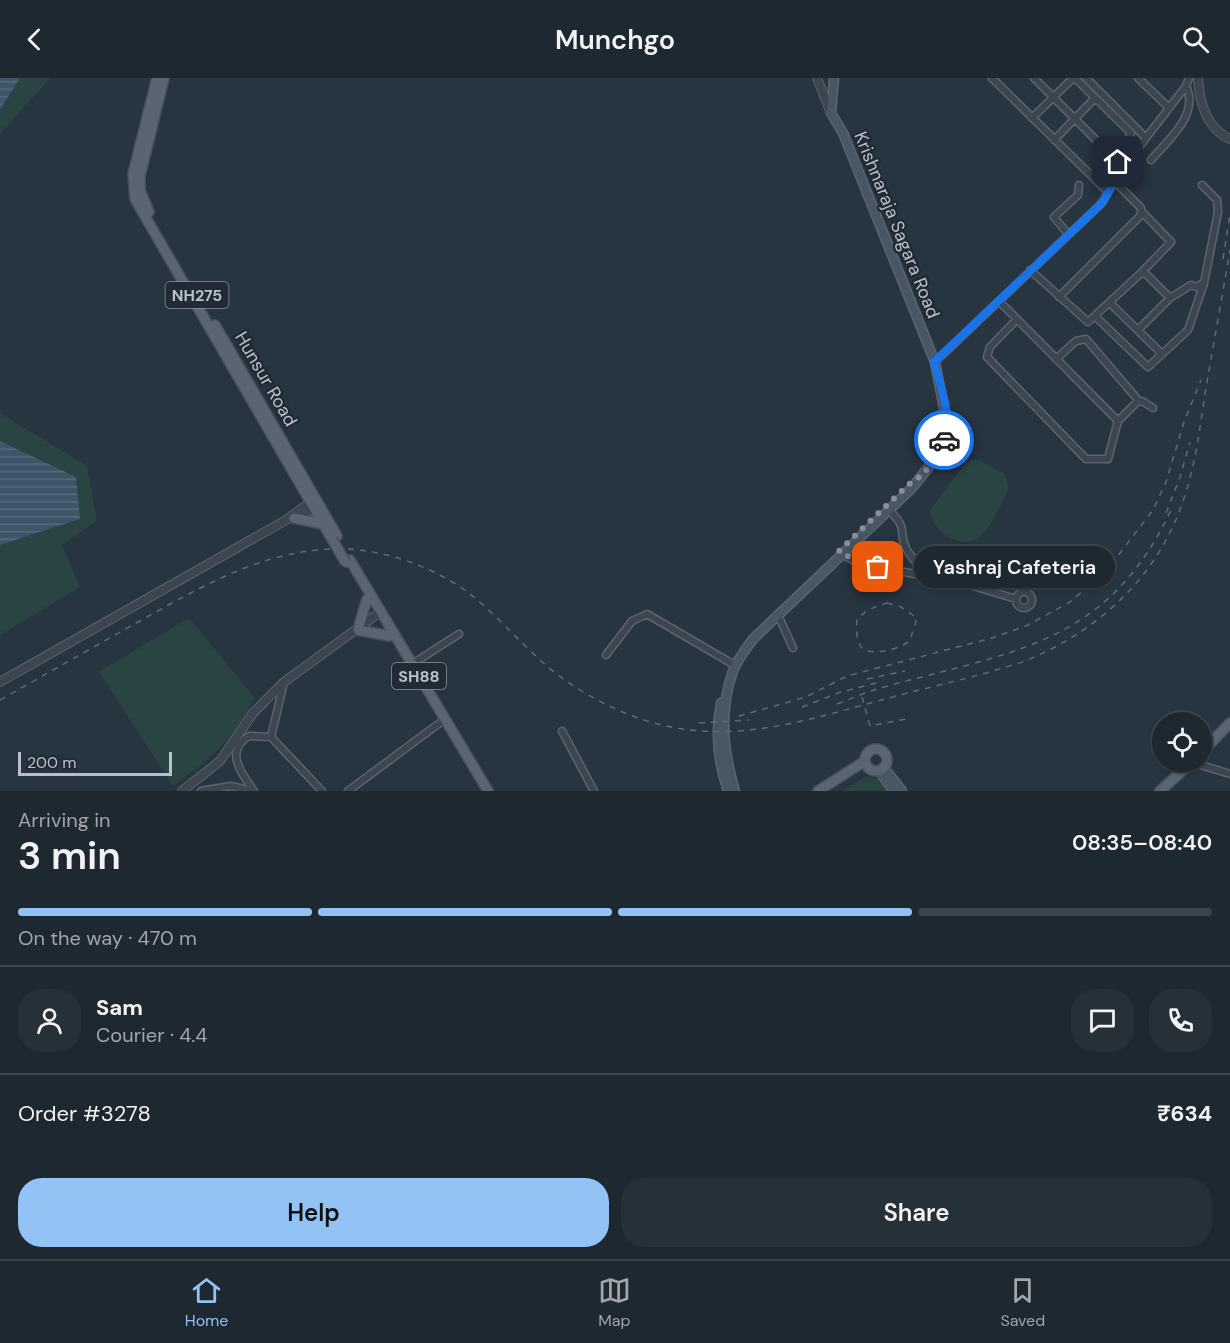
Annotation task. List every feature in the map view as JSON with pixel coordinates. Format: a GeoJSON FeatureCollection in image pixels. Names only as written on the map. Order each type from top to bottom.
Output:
{"type":"FeatureCollection","features":[{"type":"Feature","properties":{"kind":"main road"},"geometry":{"type":"LineString","coordinates":[[157,78],[133,174],[135,199],[314,503],[323,524],[334,537]]}},
{"type":"Feature","properties":{"kind":"main road","name":"Hunsur Road"},"geometry":{"type":"LineString","coordinates":[[164,78],[140,176],[140,190],[145,207],[334,537],[367,599],[443,721],[482,791]]}},
{"type":"Feature","properties":{"kind":"main road"},"geometry":{"type":"LineString","coordinates":[[831,113],[834,78]]}},
{"type":"Feature","properties":{"kind":"main road","name":"Krishnaraja Sagara Road"},"geometry":{"type":"LineString","coordinates":[[831,113],[843,133],[934,362],[948,429],[939,454],[916,480],[912,488],[848,545]]}},
{"type":"Feature","properties":{"kind":"main road","name":"Krishnaraja Sagara Road"},"geometry":{"type":"LineString","coordinates":[[735,791],[724,746],[726,699],[733,669],[753,639],[909,484],[916,480]]}},
{"type":"Feature","properties":{"kind":"main road"},"geometry":{"type":"LineString","coordinates":[[290,519],[323,524]]}},
{"type":"Feature","properties":{"kind":"main road","name":"Krishnaraja Sagara Road"},"geometry":{"type":"LineString","coordinates":[[728,791],[720,768],[718,715],[731,663],[749,635],[840,553]]}},
{"type":"Feature","properties":{"kind":"main road","name":"SH88"},"geometry":{"type":"LineString","coordinates":[[348,562],[378,614],[412,664],[443,721],[488,791]]}},
{"type":"Feature","properties":{"kind":"main road"},"geometry":{"type":"LineString","coordinates":[[367,599],[358,630],[389,636]]}},
{"type":"Feature","properties":{"kind":"main road"},"geometry":{"type":"LineString","coordinates":[[1212,742],[1230,723]]}},
{"type":"Feature","properties":{"kind":"main road"},"geometry":{"type":"LineString","coordinates":[[827,791],[866,764],[869,752],[879,749],[887,756],[881,770]]}},
{"type":"Feature","properties":{"kind":"main road"},"geometry":{"type":"LineString","coordinates":[[866,764],[872,771],[881,770]]}},
{"type":"Feature","properties":{"kind":"main road"},"geometry":{"type":"LineString","coordinates":[[818,791],[866,764]]}},
{"type":"Feature","properties":{"kind":"main road"},"geometry":{"type":"LineString","coordinates":[[881,770],[894,791]]}},
{"type":"Feature","properties":{"kind":"main road"},"geometry":{"type":"LineString","coordinates":[[881,770],[902,791]]}},
{"type":"Feature","properties":{"kind":"main road"},"geometry":{"type":"LineString","coordinates":[[1160,791],[1180,772]]}},
{"type":"Feature","properties":{"kind":"street"},"geometry":{"type":"LineString","coordinates":[[817,78],[831,113]]}},
{"type":"Feature","properties":{"kind":"street"},"geometry":{"type":"LineString","coordinates":[[992,78],[1108,192]]}},
{"type":"Feature","properties":{"kind":"street"},"geometry":{"type":"LineString","coordinates":[[1034,78],[1120,164]]}},
{"type":"Feature","properties":{"kind":"street"},"geometry":{"type":"LineString","coordinates":[[1032,118],[1074,78],[1131,133],[1143,139]]}},
{"type":"Feature","properties":{"kind":"street"},"geometry":{"type":"LineString","coordinates":[[1086,78],[1143,139]]}},
{"type":"Feature","properties":{"kind":"street"},"geometry":{"type":"LineString","coordinates":[[1138,78],[1168,107]]}},
{"type":"Feature","properties":{"kind":"street"},"geometry":{"type":"LineString","coordinates":[[1120,164],[1186,86],[1189,78]]}},
{"type":"Feature","properties":{"kind":"street"},"geometry":{"type":"LineString","coordinates":[[1198,78],[1198,88],[1210,124],[1215,131],[1230,139]]}},
{"type":"Feature","properties":{"kind":"street"},"geometry":{"type":"LineString","coordinates":[[1151,160],[1187,117],[1189,99],[1186,86]]}},
{"type":"Feature","properties":{"kind":"street"},"geometry":{"type":"LineString","coordinates":[[1054,140],[1095,98]]}},
{"type":"Feature","properties":{"kind":"street"},"geometry":{"type":"LineString","coordinates":[[934,362],[1102,203],[1114,181],[1131,133]]}},
{"type":"Feature","properties":{"kind":"street"},"geometry":{"type":"LineString","coordinates":[[1030,270],[1084,321],[1088,322],[1096,317],[1171,242],[1114,181]]}},
{"type":"Feature","properties":{"kind":"street"},"geometry":{"type":"LineString","coordinates":[[1068,234],[1054,217],[1077,195],[1078,185]]}},
{"type":"Feature","properties":{"kind":"street"},"geometry":{"type":"LineString","coordinates":[[1096,317],[1145,367],[1150,366],[1191,325],[1204,283],[1218,212],[1216,200],[1202,185]]}},
{"type":"Feature","properties":{"kind":"street"},"geometry":{"type":"LineString","coordinates":[[1059,297],[1142,212]]}},
{"type":"Feature","properties":{"kind":"street"},"geometry":{"type":"LineString","coordinates":[[1141,273],[1146,274],[1170,298]]}},
{"type":"Feature","properties":{"kind":"street"},"geometry":{"type":"LineString","coordinates":[[1138,330],[1170,298],[1191,285],[1197,287],[1204,283]]}},
{"type":"Feature","properties":{"kind":"street"},"geometry":{"type":"LineString","coordinates":[[999,301],[1118,421]]}},
{"type":"Feature","properties":{"kind":"street"},"geometry":{"type":"LineString","coordinates":[[1110,303],[1162,354]]}},
{"type":"Feature","properties":{"kind":"street"},"geometry":{"type":"LineString","coordinates":[[1017,319],[990,347],[987,357],[1086,459],[1108,459],[1118,421],[1138,401]]}},
{"type":"Feature","properties":{"kind":"street"},"geometry":{"type":"LineString","coordinates":[[1056,359],[1076,341],[1086,339],[1138,401],[1153,408]]}},
{"type":"Feature","properties":{"kind":"street"},"geometry":{"type":"LineString","coordinates":[[0,682],[290,519],[314,503]]}},
{"type":"Feature","properties":{"kind":"street"},"geometry":{"type":"LineString","coordinates":[[888,510],[904,527],[904,544],[912,558],[933,578]]}},
{"type":"Feature","properties":{"kind":"street"},"geometry":{"type":"LineString","coordinates":[[848,545],[855,560]]}},
{"type":"Feature","properties":{"kind":"street"},"geometry":{"type":"LineString","coordinates":[[840,553],[859,563],[1016,598]]}},
{"type":"Feature","properties":{"kind":"street"},"geometry":{"type":"LineString","coordinates":[[182,791],[220,761],[237,743],[254,713],[284,682],[378,614]]}},
{"type":"Feature","properties":{"kind":"street"},"geometry":{"type":"LineString","coordinates":[[606,655],[632,621],[647,614],[731,663]]}},
{"type":"Feature","properties":{"kind":"street"},"geometry":{"type":"LineString","coordinates":[[778,615],[793,648]]}},
{"type":"Feature","properties":{"kind":"street"},"geometry":{"type":"LineString","coordinates":[[412,664],[459,634]]}},
{"type":"Feature","properties":{"kind":"street"},"geometry":{"type":"LineString","coordinates":[[271,738],[284,682]]}},
{"type":"Feature","properties":{"kind":"street"},"geometry":{"type":"LineString","coordinates":[[348,791],[443,721]]}},
{"type":"Feature","properties":{"kind":"street"},"geometry":{"type":"LineString","coordinates":[[562,731],[594,791]]}},
{"type":"Feature","properties":{"kind":"street"},"geometry":{"type":"LineString","coordinates":[[237,743],[249,736],[271,738],[322,791]]}},
{"type":"Feature","properties":{"kind":"street"},"geometry":{"type":"LineString","coordinates":[[237,743],[235,756],[238,768],[253,791]]}},
{"type":"Feature","properties":{"kind":"street"},"geometry":{"type":"LineString","coordinates":[[1212,768],[1230,774]]}},
{"type":"Feature","properties":{"kind":"street"},"geometry":{"type":"LineString","coordinates":[[201,791],[231,786],[253,791]]}},
{"type":"Feature","properties":{"kind":"green space"},"geometry":{"type":"Polygon","coordinates":[[[20,78],[50,78],[0,134],[0,110],[20,78]]]}},
{"type":"Feature","properties":{"kind":"green space"},"geometry":{"type":"Polygon","coordinates":[[[0,413],[87,466],[97,521],[62,545],[80,587],[0,635],[0,545],[80,519],[34,457],[0,441],[0,413]]]}},
{"type":"Feature","properties":{"kind":"green space"},"geometry":{"type":"Polygon","coordinates":[[[979,460],[1005,474],[1009,488],[987,530],[970,541],[959,541],[947,536],[937,528],[930,510],[966,462],[979,460]]]}},
{"type":"Feature","properties":{"kind":"green space"},"geometry":{"type":"Polygon","coordinates":[[[189,618],[255,698],[237,727],[220,748],[173,786],[99,672],[189,618]]]}},
{"type":"Feature","properties":{"kind":"green space"},"geometry":{"type":"Polygon","coordinates":[[[866,776],[886,781],[894,791],[842,791],[866,776]]]}},
{"type":"Feature","properties":{"kind":"water"},"geometry":{"type":"Polygon","coordinates":[[[0,78],[20,78],[0,110],[0,78]]]}},
{"type":"Feature","properties":{"kind":"water"},"geometry":{"type":"Polygon","coordinates":[[[0,441],[76,477],[80,519],[0,545],[0,441]]]}},
{"type":"Feature","properties":{"kind":"railway"},"geometry":{"type":"LineString","coordinates":[[1223,259],[1230,214]]}},
{"type":"Feature","properties":{"kind":"railway"},"geometry":{"type":"LineString","coordinates":[[0,700],[184,597],[230,574],[279,557],[331,549],[349,549],[385,555],[438,574],[469,593],[549,668],[571,684],[618,710],[665,726],[699,731],[766,728],[799,722],[1025,661],[1079,633],[1125,595],[1145,573],[1175,521],[1186,492],[1195,456],[1230,250]]}},
{"type":"Feature","properties":{"kind":"railway"},"geometry":{"type":"LineString","coordinates":[[739,716],[806,697],[847,676],[992,638],[1026,626],[1070,602],[1107,570],[1153,510],[1166,482],[1184,422],[1201,380]]}},
{"type":"Feature","properties":{"kind":"railway"},"geometry":{"type":"LineString","coordinates":[[1166,513],[1190,442]]}},
{"type":"Feature","properties":{"kind":"railway"},"geometry":{"type":"LineString","coordinates":[[837,704],[878,689],[1015,651],[1053,635],[1087,615],[1118,589],[1147,554],[1172,508]]}},
{"type":"Feature","properties":{"kind":"railway"},"geometry":{"type":"LineString","coordinates":[[887,603],[901,607],[917,618],[910,640],[901,646],[880,652],[866,651],[859,642],[857,620],[867,610],[887,603]]}},
{"type":"Feature","properties":{"kind":"railway"},"geometry":{"type":"LineString","coordinates":[[867,679],[905,671]]}},
{"type":"Feature","properties":{"kind":"railway"},"geometry":{"type":"LineString","coordinates":[[802,707],[841,692],[876,683]]}},
{"type":"Feature","properties":{"kind":"railway"},"geometry":{"type":"LineString","coordinates":[[862,697],[870,726],[906,719]]}},
{"type":"Feature","properties":{"kind":"railway"},"geometry":{"type":"LineString","coordinates":[[699,723],[749,720]]}},
{"type":"Feature","properties":{"kind":"way so far"},"geometry":{"type":"LineString","coordinates":[[878,567],[859,563],[839,551],[909,484],[916,480],[939,454],[944,440]]}},
{"type":"Feature","properties":{"kind":"place","name":"Yashraj Cafeteria"},"geometry":{"type":"Point","coordinates":[878,567]}},
{"type":"Feature","properties":{"kind":"route"},"geometry":{"type":"LineString","coordinates":[[944,440],[948,429],[946,413],[934,362],[1102,203],[1123,167],[1118,162]]}}]}
